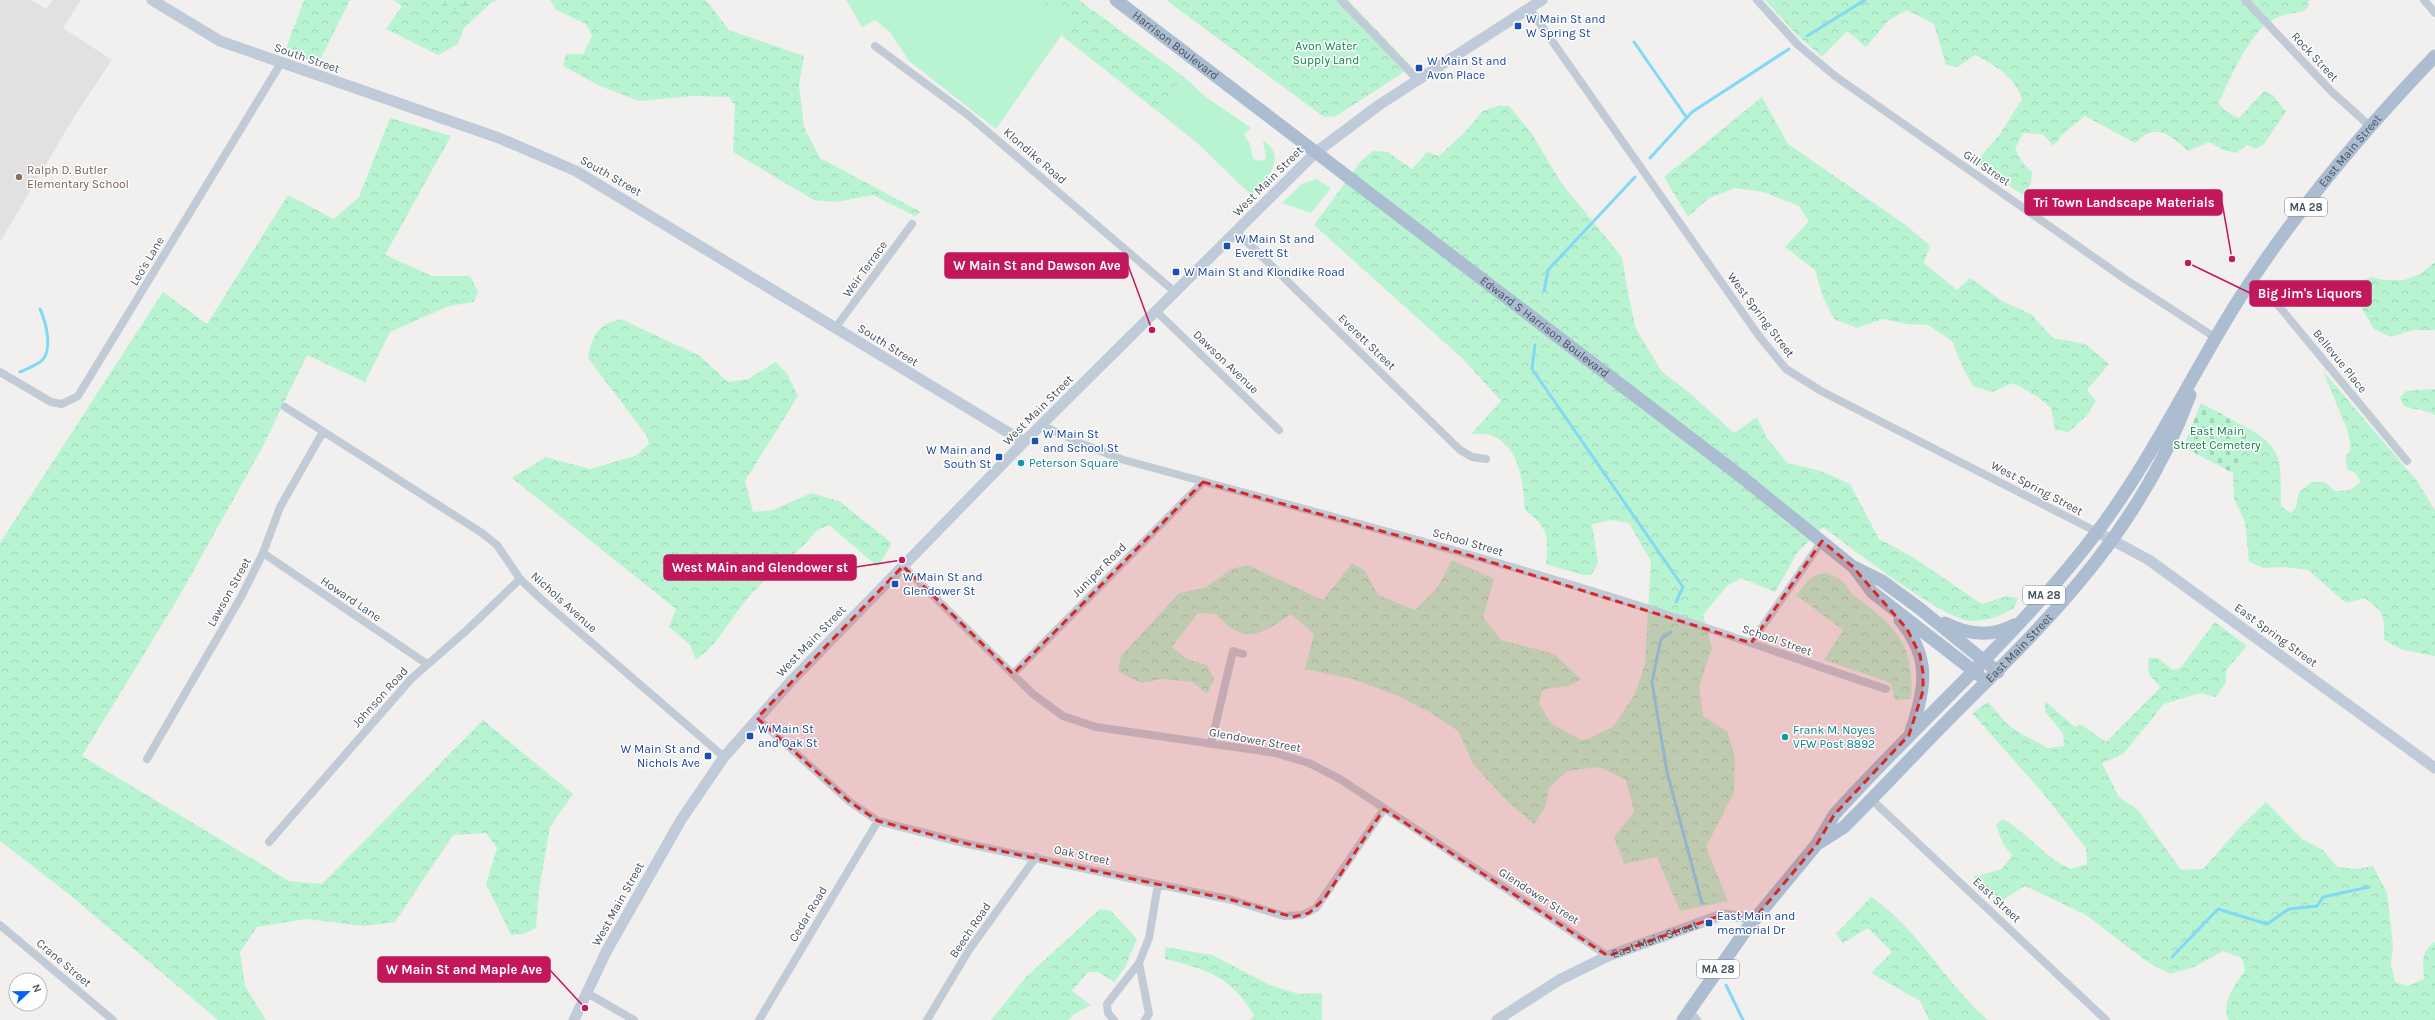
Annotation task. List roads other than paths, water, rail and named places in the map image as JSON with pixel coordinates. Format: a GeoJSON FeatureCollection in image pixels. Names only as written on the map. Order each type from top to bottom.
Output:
{"type":"FeatureCollection","features":[{"type":"Feature","properties":{"kind":"main road","name":"South Street"},"geometry":{"type":"LineString","coordinates":[[152,0],[220,41],[485,134],[560,163],[628,201],[1024,442]]}},
{"type":"Feature","properties":{"kind":"main road","name":"Harrison Boulevard"},"geometry":{"type":"LineString","coordinates":[[1116,0],[1234,91]]}},
{"type":"Feature","properties":{"kind":"main road","name":"West Main Street"},"geometry":{"type":"LineString","coordinates":[[574,1020],[606,952],[681,820],[724,757],[757,718],[1024,442],[1315,153],[1379,105],[1542,0]]}},
{"type":"Feature","properties":{"kind":"main road","name":"East Main Street"},"geometry":{"type":"LineString","coordinates":[[1497,1020],[1559,980],[1608,956],[1722,915],[1755,918],[1817,844],[1834,815],[1909,734],[2020,622],[2062,576],[2097,532],[2197,374],[2216,338],[2252,280],[2307,206],[2371,127],[2435,56]]}},
{"type":"Feature","properties":{"kind":"main road","name":"Edward S Harrison Boulevard"},"geometry":{"type":"LineString","coordinates":[[1234,91],[1743,478],[1852,566],[1872,592],[1974,669],[1987,682]]}},
{"type":"Feature","properties":{"kind":"main road","name":"East Main Street"},"geometry":{"type":"LineString","coordinates":[[1817,844],[1844,827],[1998,672],[2066,599],[2113,540],[2141,497],[2169,447],[2197,374]]}},
{"type":"Feature","properties":{"kind":"main road","name":"East Spring Street"},"geometry":{"type":"LineString","coordinates":[[2097,532],[2149,560],[2435,768]]}},
{"type":"Feature","properties":{"kind":"main road","name":"Edward S Harrison Boulevard"},"geometry":{"type":"LineString","coordinates":[[1852,566],[1882,581],[1984,658],[1998,672]]}},
{"type":"Feature","properties":{"kind":"main road"},"geometry":{"type":"LineString","coordinates":[[1872,592],[1907,629],[1920,654],[1923,673],[1923,691],[1909,734]]}},
{"type":"Feature","properties":{"kind":"main road"},"geometry":{"type":"LineString","coordinates":[[1919,608],[1953,627],[1979,634],[1997,632],[2020,622]]}},
{"type":"Feature","properties":{"kind":"main road","name":"MA 28"},"geometry":{"type":"LineString","coordinates":[[1690,1017],[1755,918]]}},
{"type":"Feature","properties":{"kind":"street"},"geometry":{"type":"LineString","coordinates":[[1341,0],[1418,80]]}},
{"type":"Feature","properties":{"kind":"street","name":"Gill Street"},"geometry":{"type":"LineString","coordinates":[[1757,0],[1798,45],[1835,76],[2125,279],[2216,338]]}},
{"type":"Feature","properties":{"kind":"street","name":"Rock Street"},"geometry":{"type":"LineString","coordinates":[[2245,0],[2331,91],[2371,127]]}},
{"type":"Feature","properties":{"kind":"street"},"geometry":{"type":"LineString","coordinates":[[2424,0],[2435,13]]}},
{"type":"Feature","properties":{"kind":"street","name":"West Spring Street"},"geometry":{"type":"LineString","coordinates":[[1529,8],[1759,336],[1786,369],[1821,391],[2097,532]]}},
{"type":"Feature","properties":{"kind":"street","name":"Klondike Road"},"geometry":{"type":"LineString","coordinates":[[875,46],[968,115],[1175,292]]}},
{"type":"Feature","properties":{"kind":"street","name":"Leo's Lane"},"geometry":{"type":"LineString","coordinates":[[0,372],[51,402],[62,404],[78,396],[281,63]]}},
{"type":"Feature","properties":{"kind":"street","name":"Weir Terrace"},"geometry":{"type":"LineString","coordinates":[[836,327],[912,224]]}},
{"type":"Feature","properties":{"kind":"street","name":"Everett Street"},"geometry":{"type":"LineString","coordinates":[[1236,231],[1460,450],[1472,457],[1486,459]]}},
{"type":"Feature","properties":{"kind":"street","name":"Bellevue Place"},"geometry":{"type":"LineString","coordinates":[[2252,280],[2278,305],[2407,461]]}},
{"type":"Feature","properties":{"kind":"street","name":"Dawson Avenue"},"geometry":{"type":"LineString","coordinates":[[1156,311],[1279,430]]}},
{"type":"Feature","properties":{"kind":"street","name":"Nichols Avenue"},"geometry":{"type":"LineString","coordinates":[[285,407],[482,534],[497,546],[520,579],[724,757]]}},
{"type":"Feature","properties":{"kind":"street","name":"School Street"},"geometry":{"type":"LineString","coordinates":[[1042,425],[1104,453],[1203,482],[1473,556],[1683,620],[1886,689]]}},
{"type":"Feature","properties":{"kind":"street","name":"Lawson Street"},"geometry":{"type":"LineString","coordinates":[[147,759],[241,597],[263,553],[280,507],[323,432]]}},
{"type":"Feature","properties":{"kind":"street","name":"Juniper Road"},"geometry":{"type":"LineString","coordinates":[[1013,674],[1203,482]]}},
{"type":"Feature","properties":{"kind":"street"},"geometry":{"type":"LineString","coordinates":[[1751,643],[1822,541]]}},
{"type":"Feature","properties":{"kind":"street","name":"Howard Lane"},"geometry":{"type":"LineString","coordinates":[[263,553],[427,664]]}},
{"type":"Feature","properties":{"kind":"street","name":"Glendower Street"},"geometry":{"type":"LineString","coordinates":[[903,566],[1013,674],[1048,706],[1079,722],[1096,727],[1275,754],[1309,763],[1340,779],[1608,956]]}},
{"type":"Feature","properties":{"kind":"street","name":"Johnson Road"},"geometry":{"type":"LineString","coordinates":[[269,842],[427,664],[467,630],[520,579]]}},
{"type":"Feature","properties":{"kind":"street"},"geometry":{"type":"LineString","coordinates":[[1211,744],[1233,651],[1243,654]]}},
{"type":"Feature","properties":{"kind":"street","name":"Oak Street"},"geometry":{"type":"LineString","coordinates":[[757,718],[850,802],[878,821],[968,844],[1036,857],[1232,900],[1284,916],[1302,915],[1316,908],[1324,899],[1384,809]]}},
{"type":"Feature","properties":{"kind":"street","name":"East Street"},"geometry":{"type":"LineString","coordinates":[[1871,799],[2106,1020]]}},
{"type":"Feature","properties":{"kind":"street","name":"Cedar Road"},"geometry":{"type":"LineString","coordinates":[[759,1020],[878,821]]}},
{"type":"Feature","properties":{"kind":"street","name":"Beech Road"},"geometry":{"type":"LineString","coordinates":[[927,1020],[969,950],[1036,857]]}},
{"type":"Feature","properties":{"kind":"street"},"geometry":{"type":"LineString","coordinates":[[1114,1020],[1108,1013],[1107,1004],[1139,963],[1148,938],[1158,884]]}},
{"type":"Feature","properties":{"kind":"street","name":"Crane Street"},"geometry":{"type":"LineString","coordinates":[[0,925],[113,1020]]}},
{"type":"Feature","properties":{"kind":"street"},"geometry":{"type":"LineString","coordinates":[[1139,963],[1149,1014],[1146,1020]]}},
{"type":"Feature","properties":{"kind":"street"},"geometry":{"type":"LineString","coordinates":[[586,993],[634,1020]]}},
{"type":"Feature","properties":{"kind":"waterway"},"geometry":{"type":"LineString","coordinates":[[1807,36],[1865,0]]}},
{"type":"Feature","properties":{"kind":"waterway"},"geometry":{"type":"LineString","coordinates":[[1634,42],[1687,118]]}},
{"type":"Feature","properties":{"kind":"waterway"},"geometry":{"type":"LineString","coordinates":[[1650,158],[1692,112],[1789,49]]}},
{"type":"Feature","properties":{"kind":"waterway"},"geometry":{"type":"LineString","coordinates":[[1544,291],[1548,270],[1635,177]]}},
{"type":"Feature","properties":{"kind":"waterway"},"geometry":{"type":"LineString","coordinates":[[20,372],[40,362],[47,351],[48,337],[40,309]]}},
{"type":"Feature","properties":{"kind":"waterway"},"geometry":{"type":"LineString","coordinates":[[1535,345],[1532,369],[1683,587],[1676,602]]}},
{"type":"Feature","properties":{"kind":"waterway"},"geometry":{"type":"LineString","coordinates":[[1671,632],[1661,639],[1652,682],[1667,772],[1702,903]]}},
{"type":"Feature","properties":{"kind":"waterway"},"geometry":{"type":"LineString","coordinates":[[2172,957],[2218,909],[2267,924],[2289,909],[2317,906],[2323,897],[2369,887]]}},
{"type":"Feature","properties":{"kind":"waterway"},"geometry":{"type":"LineString","coordinates":[[1726,985],[1743,1020]]}},
{"type":"Feature","properties":{"kind":"place","name":"W Main St and W Spring St"},"geometry":{"type":"Point","coordinates":[1518,26]}},
{"type":"Feature","properties":{"kind":"place","name":"W Main St and Avon Place"},"geometry":{"type":"Point","coordinates":[1419,68]}},
{"type":"Feature","properties":{"kind":"place","name":"Ralph D. Butler Elementary School"},"geometry":{"type":"Point","coordinates":[19,177]}},
{"type":"Feature","properties":{"kind":"place","name":"W Main St and Everett St"},"geometry":{"type":"Point","coordinates":[1227,246]}},
{"type":"Feature","properties":{"kind":"place","name":"Tri Town Landscape Materials"},"geometry":{"type":"Point","coordinates":[2232,259]}},
{"type":"Feature","properties":{"kind":"place","name":"Big Jim's Liquors"},"geometry":{"type":"Point","coordinates":[2188,263]}},
{"type":"Feature","properties":{"kind":"place","name":"W Main St and Klondike Road"},"geometry":{"type":"Point","coordinates":[1176,272]}},
{"type":"Feature","properties":{"kind":"place","name":"W Main St and Dawson Ave"},"geometry":{"type":"Point","coordinates":[1152,330]}},
{"type":"Feature","properties":{"kind":"place","name":"W Main St and School St"},"geometry":{"type":"Point","coordinates":[1035,441]}},
{"type":"Feature","properties":{"kind":"place","name":"W Main and South St"},"geometry":{"type":"Point","coordinates":[999,457]}},
{"type":"Feature","properties":{"kind":"place","name":"Peterson Square"},"geometry":{"type":"Point","coordinates":[1021,463]}},
{"type":"Feature","properties":{"kind":"place","name":"West MAin and Glendower st"},"geometry":{"type":"Point","coordinates":[902,560]}},
{"type":"Feature","properties":{"kind":"place","name":"W Main St and Glendower St"},"geometry":{"type":"Point","coordinates":[895,584]}},
{"type":"Feature","properties":{"kind":"place","name":"W Main St and Oak St"},"geometry":{"type":"Point","coordinates":[750,736]}},
{"type":"Feature","properties":{"kind":"place","name":"Frank M. Noyes VFW Post 8892"},"geometry":{"type":"Point","coordinates":[1785,737]}},
{"type":"Feature","properties":{"kind":"place","name":"W Main St and Nichols Ave"},"geometry":{"type":"Point","coordinates":[708,756]}},
{"type":"Feature","properties":{"kind":"place","name":"East Main and memorial Dr"},"geometry":{"type":"Point","coordinates":[1709,923]}},
{"type":"Feature","properties":{"kind":"place","name":"W Main St and Maple Ave"},"geometry":{"type":"Point","coordinates":[585,1008]}},
{"type":"Feature","properties":{"kind":"park label","name":"Avon Water Supply Land"},"geometry":{"type":"Point","coordinates":[1326,53]}},
{"type":"Feature","properties":{"kind":"park label","name":"East Main Street Cemetery"},"geometry":{"type":"Point","coordinates":[2217,438]}}]}
